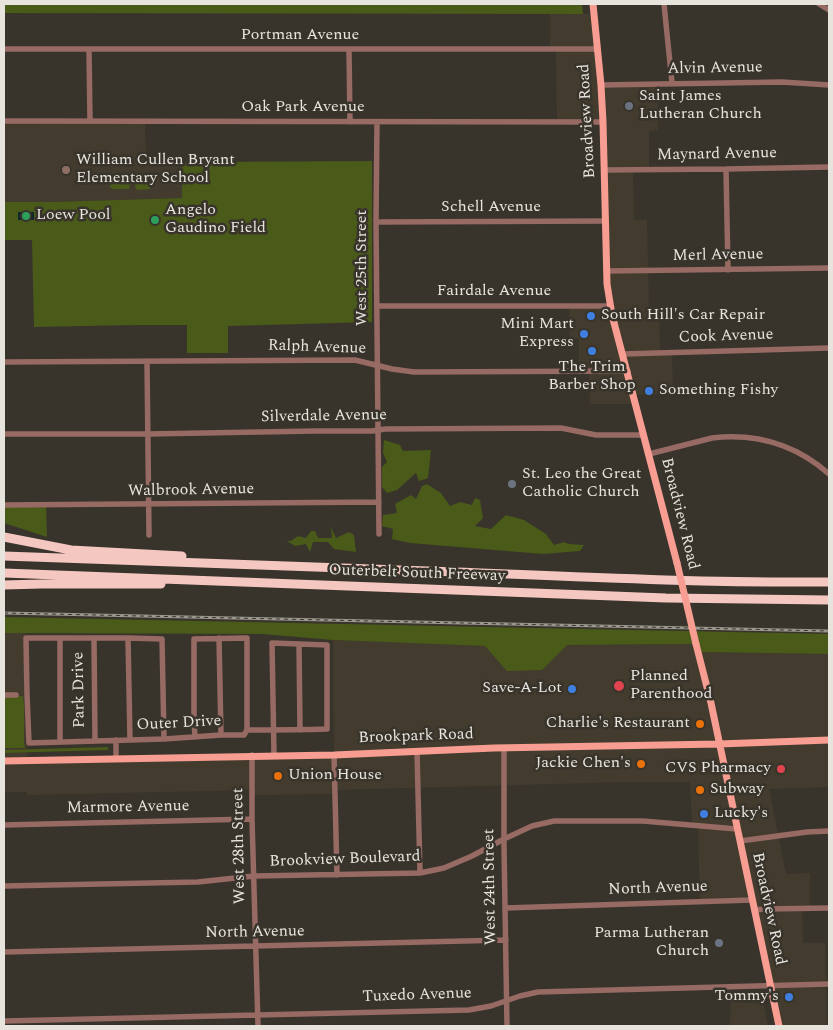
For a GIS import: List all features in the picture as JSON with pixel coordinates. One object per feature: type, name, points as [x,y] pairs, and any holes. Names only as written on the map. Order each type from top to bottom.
[{"type":"highway","points":[[4,538],[71,550],[171,555],[211,562]]},
{"type":"highway","name":"Outerbelt South Freeway","points":[[4,556],[211,562],[688,581],[800,582],[829,580]]},
{"type":"highway","name":"Outerbelt South Freeway","points":[[4,573],[666,598],[829,600]]},
{"type":"highway","points":[[4,585],[163,584],[206,580]]},
{"type":"main road","name":"Broadview Road","points":[[593,4],[601,85],[605,170],[606,270],[610,306],[711,703],[779,1026]]},
{"type":"main road","name":"Brookpark Road","points":[[4,761],[274,756],[829,740]]},
{"type":"street","points":[[664,4],[672,83]]},
{"type":"street","points":[[819,4],[829,10]]},
{"type":"street","name":"Portman Avenue","points":[[4,49],[597,50]]},
{"type":"street","points":[[89,50],[90,121]]},
{"type":"street","points":[[349,50],[350,122]]},
{"type":"street","name":"Alvin Avenue","points":[[601,85],[782,82],[829,85]]},
{"type":"street","name":"Oak Park Avenue","points":[[4,121],[603,122]]},
{"type":"street","name":"West 25th Street","points":[[377,122],[379,534]]},
{"type":"street","name":"Maynard Avenue","points":[[605,170],[829,167]]},
{"type":"street","points":[[726,169],[728,270]]},
{"type":"street","name":"Schell Avenue","points":[[376,222],[606,221]]},
{"type":"street","name":"Merl Avenue","points":[[606,270],[829,268]]},
{"type":"street","name":"Fairdale Avenue","points":[[377,306],[610,306]]},
{"type":"street","name":"Cook Avenue","points":[[623,354],[829,348]]},
{"type":"street","name":"Ralph Avenue","points":[[4,362],[355,360],[414,372],[628,371]]},
{"type":"street","points":[[147,361],[149,536]]},
{"type":"street","name":"Silverdale Avenue","points":[[4,434],[148,434],[561,428],[596,435],[644,435]]},
{"type":"street","points":[[649,454],[712,438],[753,438],[775,442],[784,446],[820,465],[829,474]]},
{"type":"street","name":"Walbrook Avenue","points":[[4,505],[379,502]]},
{"type":"street","name":"Outer Drive","points":[[60,639],[26,638],[29,743],[244,735],[247,730],[327,730],[326,645],[299,644]]},
{"type":"street","points":[[60,742],[60,639],[94,638],[162,639],[164,739]]},
{"type":"street","name":"Park Drive","points":[[94,638],[95,741]]},
{"type":"street","points":[[128,638],[130,740]]},
{"type":"street","points":[[220,638],[221,735]]},
{"type":"street","points":[[195,737],[194,639],[247,638],[247,730]]},
{"type":"street","points":[[274,756],[272,643],[299,644],[300,730]]},
{"type":"street","points":[[4,695],[16,695]]},
{"type":"street","points":[[116,740],[116,759]]},
{"type":"street","name":"West 24th Street","points":[[504,748],[507,1026]]},
{"type":"street","points":[[417,751],[420,873]]},
{"type":"street","points":[[334,754],[337,875]]},
{"type":"street","name":"West 28th Street","points":[[252,756],[258,1026]]},
{"type":"street","name":"Marmore Avenue","points":[[4,825],[252,818]]},
{"type":"street","name":"Brookview Boulevard","points":[[4,886],[198,882],[254,876],[420,873],[444,868],[532,826],[554,821],[643,820],[737,829]]},
{"type":"street","points":[[740,842],[807,832],[829,831]]},
{"type":"street","name":"North Avenue","points":[[505,908],[752,900]]},
{"type":"street","points":[[754,910],[829,908]]},
{"type":"street","name":"North Avenue","points":[[4,952],[506,940]]},
{"type":"street","name":"Tuxedo Avenue","points":[[4,1021],[469,1010],[491,1006],[538,992],[829,984]]},
{"type":"shaded area","points":[[550,14],[594,14],[601,85],[657,83],[658,130],[649,131],[649,169],[633,170],[634,220],[647,220],[649,310],[659,311],[660,353],[672,353],[673,394],[634,395],[636,404],[590,404],[589,372],[579,371],[579,339],[570,339],[569,306],[610,306],[603,122],[557,122],[556,50],[550,50]]},
{"type":"shaded area","points":[[4,121],[145,121],[146,164],[182,163],[182,198],[4,202]]},
{"type":"shaded area","points":[[4,633],[25,633],[27,760],[334,754],[333,640],[485,646],[696,644],[698,652],[829,654],[829,787],[769,789],[786,874],[810,873],[810,908],[802,909],[803,943],[825,943],[827,1026],[779,1026],[752,901],[700,902],[698,826],[692,825],[690,782],[335,790],[335,794],[252,795],[252,790],[27,795],[27,792],[4,792]]},
{"type":"shaded area","points":[[761,991],[768,1026],[730,1026],[731,992]]},
{"type":"green space","points":[[4,4],[582,4],[583,14],[4,13]]},
{"type":"green space","points":[[372,161],[372,322],[228,326],[228,353],[187,353],[187,325],[34,327],[32,240],[4,240],[4,202],[182,198],[182,163]]},
{"type":"green space","points":[[111,181],[129,181],[129,189],[112,189],[110,187]]},
{"type":"green space","points":[[137,181],[150,181],[150,189],[137,190],[135,186]]},
{"type":"green space","points":[[384,440],[400,445],[403,451],[431,450],[428,478],[419,481],[416,473],[397,490],[387,493],[382,487],[382,467],[387,462],[383,453]]},
{"type":"green space","points":[[427,484],[441,493],[450,506],[460,502],[472,505],[475,498],[480,500],[483,518],[475,526],[491,529],[506,515],[524,520],[546,534],[554,545],[564,542],[584,545],[580,551],[543,554],[410,543],[392,539],[393,529],[382,526],[383,515],[397,513],[395,504],[411,495],[416,499],[422,486]]},
{"type":"green space","points":[[4,505],[46,505],[47,537],[4,523]]},
{"type":"green space","points":[[331,527],[336,538],[349,532],[354,535],[356,552],[334,549],[328,542],[313,542],[310,552],[306,544],[295,546],[287,541],[291,541],[298,536],[306,538],[311,531],[315,531],[318,538],[332,538]]},
{"type":"green space","points":[[4,617],[829,634],[829,654],[698,652],[696,644],[567,645],[542,670],[507,671],[485,646],[333,640],[262,634],[4,633]]},
{"type":"green space","points":[[4,696],[23,696],[25,748],[4,748]]},
{"type":"green space","points":[[108,747],[108,750],[4,753],[4,750]]},
{"type":"water","name":"Loew Pool","points":[[18,212],[34,212],[34,220],[18,220]]},
{"type":"railway","points":[[4,613],[829,631]]},
{"type":"place","name":"Saint James Lutheran Church","points":[[629,106]]},
{"type":"place","name":"William Cullen Bryant Elementary School","points":[[66,170]]},
{"type":"place","name":"Loew Pool","points":[[26,216]]},
{"type":"place","name":"Angelo Gaudino Field","points":[[155,220]]},
{"type":"place","name":"South Hill's Car Repair","points":[[591,316]]},
{"type":"place","name":"Mini Mart Express","points":[[584,334]]},
{"type":"place","name":"The Trim Barber Shop","points":[[592,351]]},
{"type":"place","name":"Something Fishy","points":[[649,391]]},
{"type":"place","name":"St. Leo the Great Catholic Church","points":[[512,484]]},
{"type":"place","name":"Planned Parenthood","points":[[619,686]]},
{"type":"place","name":"Save-A-Lot","points":[[572,689]]},
{"type":"place","name":"Charlie's Restaurant","points":[[700,724]]},
{"type":"place","name":"Jackie Chen's","points":[[641,764]]},
{"type":"place","name":"CVS Pharmacy","points":[[781,769]]},
{"type":"place","name":"Union House","points":[[278,776]]},
{"type":"place","name":"Subway","points":[[700,790]]},
{"type":"place","name":"Lucky's","points":[[704,814]]},
{"type":"place","name":"Parma Lutheran Church","points":[[719,943]]},
{"type":"place","name":"Tommy's","points":[[789,997]]}]
